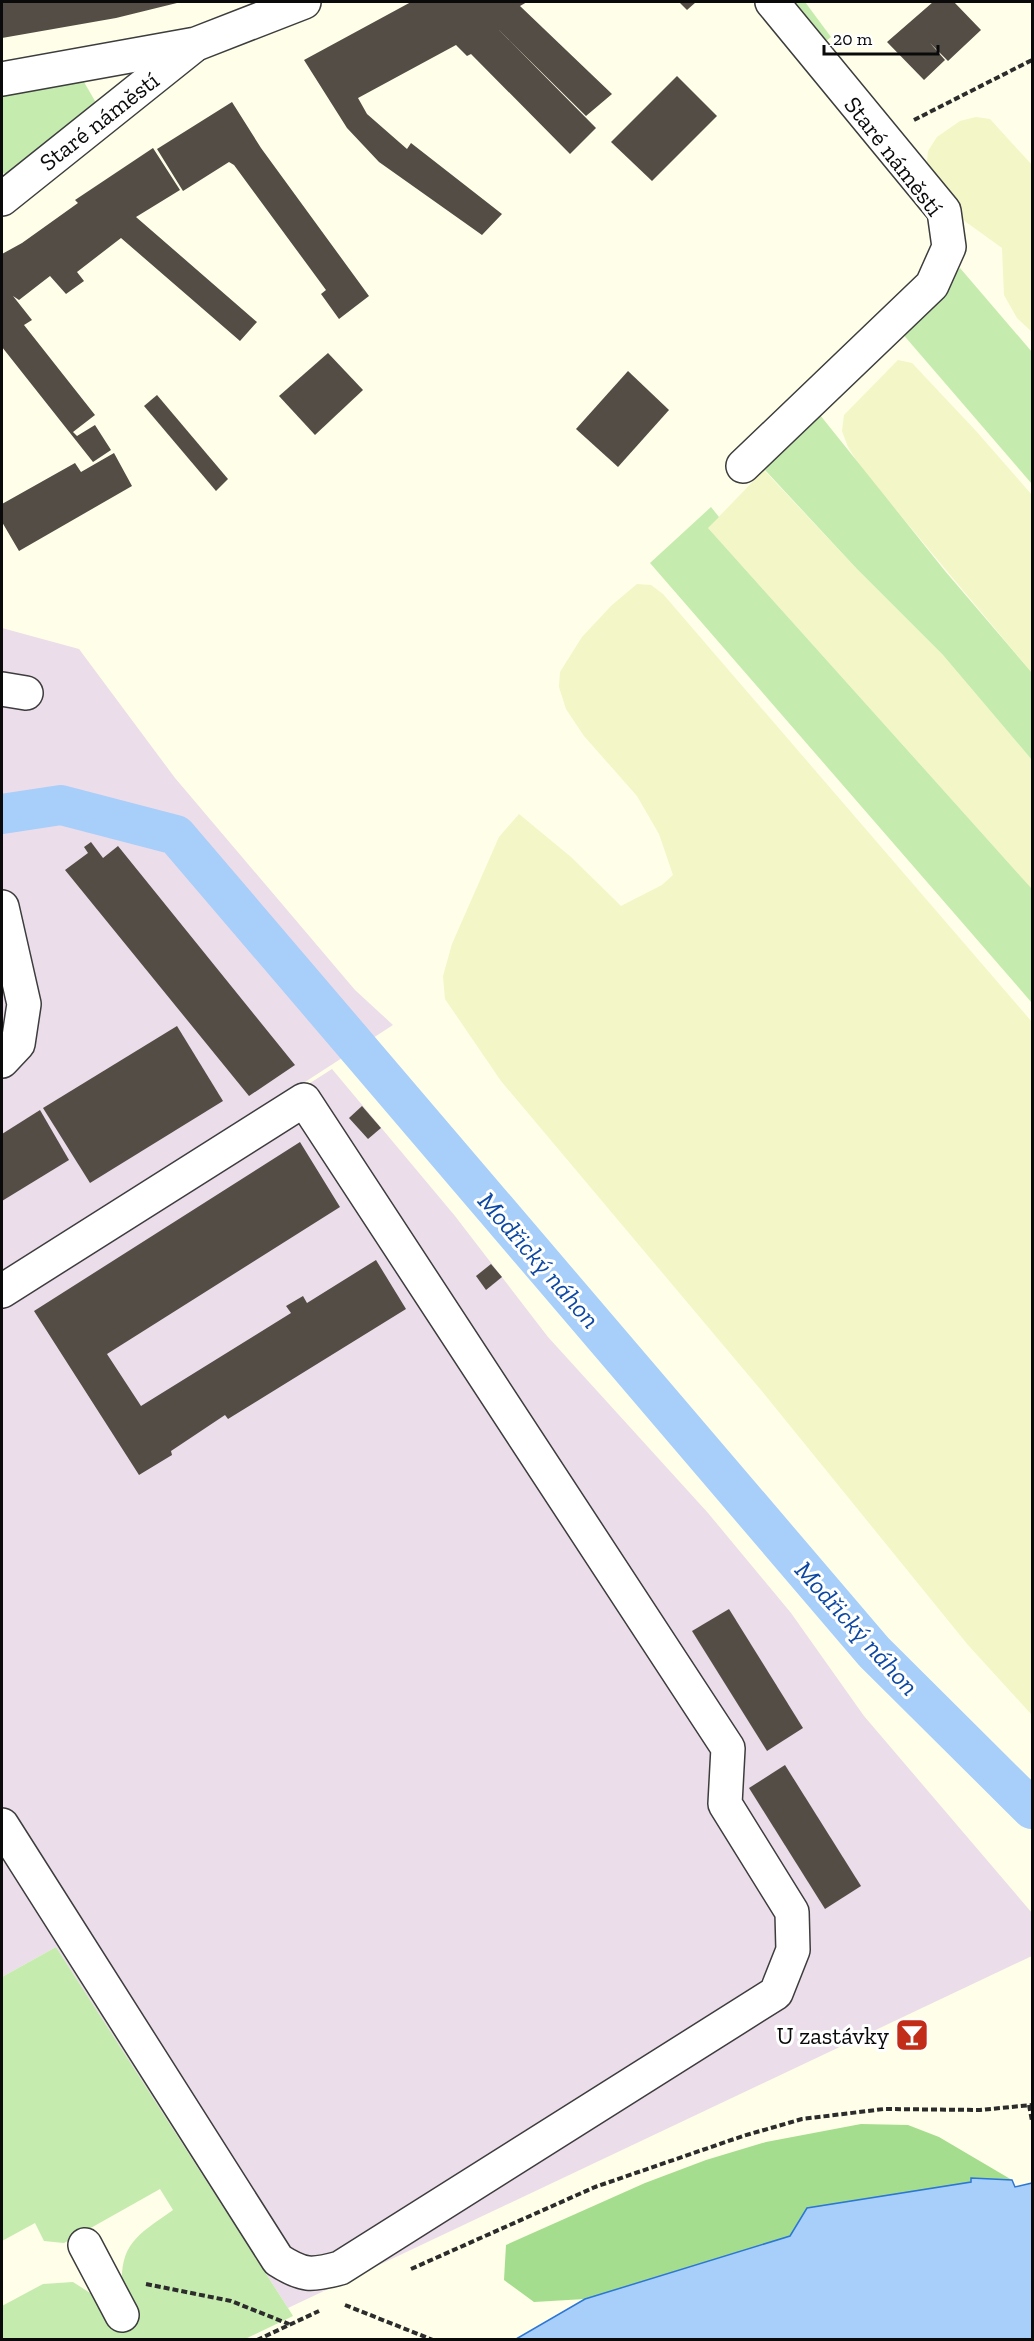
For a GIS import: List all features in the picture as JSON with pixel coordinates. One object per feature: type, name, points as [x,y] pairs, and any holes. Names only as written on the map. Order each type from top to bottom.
[{"type":"street","name":"Staré náměstí","points":[[2,79],[196,44],[304,2]]},
{"type":"street","name":"Staré náměstí","points":[[743,466],[932,285],[949,247],[944,211],[772,2]]},
{"type":"street","name":"Staré náměstí","points":[[2,199],[196,44]]},
{"type":"street","points":[[2,907],[24,1004],[18,1044],[2,1061]]},
{"type":"street","points":[[2,1291],[304,1101],[728,1748],[725,1804],[792,1912],[793,1950],[776,1993],[340,2268],[315,2274],[298,2273],[278,2260],[2,1825]]},
{"type":"street","points":[[85,2246],[122,2315]]},
{"type":"path","points":[[881,136],[1032,60]]},
{"type":"path","points":[[402,2273],[561,2200],[732,2139],[802,2119],[884,2109],[980,2110],[1031,2105],[1032,2121]]},
{"type":"path","points":[[104,2283],[132,2280],[169,2290],[231,2301],[290,2324]]},
{"type":"path","points":[[349,2297],[338,2302],[433,2340]]},
{"type":"path","points":[[257,2340],[328,2307]]},
{"type":"shaded area","points":[[2,628],[79,649],[175,778],[355,990],[393,1025],[2,1278]]},
{"type":"shaded area","points":[[332,1069],[455,1216],[548,1337],[708,1513],[791,1613],[864,1716],[1032,1913],[1032,1956],[288,2308],[56,1947],[2,1977],[2,1281]]},
{"type":"green space","points":[[783,2],[805,2],[831,37],[818,47]]},
{"type":"green space","points":[[84,82],[99,108],[11,174],[2,173],[2,92]]},
{"type":"green space","points":[[976,117],[990,119],[1032,165],[1032,332],[1017,318],[1004,295],[1002,248],[966,222],[951,206],[933,180],[927,162],[928,151],[937,137],[960,121]]},
{"type":"green space","points":[[960,268],[1032,352],[1032,484],[901,332]]},
{"type":"green space","points":[[898,360],[912,363],[1032,495],[1032,673],[861,468],[848,447],[842,431],[844,415]]},
{"type":"green space","points":[[816,410],[945,571],[1032,673],[1032,760],[943,655],[857,569],[765,470],[757,477],[751,470]]},
{"type":"green space","points":[[764,470],[857,569],[943,655],[1032,760],[1032,889],[708,528]]},
{"type":"green space","points":[[711,507],[719,517],[708,528],[1032,889],[1032,1003],[650,563]]},
{"type":"green space","points":[[637,584],[651,585],[663,594],[1032,1022],[1032,1715],[968,1645],[761,1390],[501,1081],[445,999],[443,976],[452,944],[499,837],[519,814],[571,857],[621,906],[662,885],[673,875],[659,834],[637,796],[584,736],[566,709],[559,687],[560,672],[582,637],[612,605]]},
{"type":"green space","points":[[56,1947],[293,2316],[245,2339],[2,2339],[2,2306],[43,2284],[73,2282],[101,2300],[122,2285],[122,2270],[129,2248],[142,2232],[173,2210],[160,2189],[64,2243],[44,2241],[35,2223],[2,2241],[2,1977]]},
{"type":"green space","points":[[861,2124],[908,2125],[939,2137],[1012,2180],[971,2178],[971,2182],[808,2208],[790,2236],[585,2299],[534,2302],[504,2280],[506,2245],[645,2183],[706,2160],[766,2142]]},
{"type":"water","points":[[971,2178],[1012,2180],[1015,2187],[1032,2183],[1032,2339],[516,2339],[585,2299],[790,2236],[807,2208],[971,2182]]},
{"type":"building","points":[[2,2],[181,2],[116,18],[2,38]]},
{"type":"building","points":[[411,2],[527,2],[520,6],[612,94],[586,116],[498,29],[596,128],[570,154],[471,54],[467,56],[456,45],[358,98],[367,114],[407,149],[411,143],[502,214],[482,235],[379,162],[347,128],[304,60]]},
{"type":"building","points":[[679,2],[696,2],[687,10]]},
{"type":"building","points":[[933,2],[954,2],[981,30],[948,61],[930,43],[945,60],[924,80],[887,42]]},
{"type":"building","points":[[677,76],[717,116],[652,181],[611,142]]},
{"type":"building","points":[[232,102],[261,148],[369,296],[339,319],[321,294],[326,290],[234,165],[229,162],[183,191],[157,149]]},
{"type":"building","points":[[153,148],[180,190],[136,217],[257,322],[240,341],[121,238],[77,272],[84,281],[66,294],[50,276],[19,300],[13,296],[32,320],[24,325],[95,415],[73,432],[77,436],[95,425],[111,450],[93,462],[2,347],[2,254],[22,243],[78,203],[75,200]]},
{"type":"building","points":[[328,353],[363,390],[315,435],[279,396]]},
{"type":"building","points":[[628,371],[669,410],[618,467],[576,429]]},
{"type":"building","points":[[157,395],[228,479],[216,491],[144,406]]},
{"type":"building","points":[[114,453],[132,486],[19,551],[2,522],[2,504],[75,463],[81,472]]},
{"type":"building","points":[[91,842],[103,858],[118,846],[295,1065],[249,1096],[65,870],[88,853],[84,847]]},
{"type":"building","points":[[177,1026],[223,1101],[90,1183],[43,1108]]},
{"type":"building","points":[[362,1106],[381,1128],[368,1139],[349,1118]]},
{"type":"building","points":[[40,1110],[69,1160],[2,1201],[2,1134]]},
{"type":"building","points":[[300,1142],[340,1207],[107,1354],[141,1406],[291,1313],[286,1306],[303,1296],[307,1303],[376,1260],[406,1309],[228,1419],[225,1415],[171,1451],[172,1455],[139,1475],[34,1311]]},
{"type":"building","points":[[491,1264],[502,1277],[486,1290],[476,1276]]},
{"type":"building","points":[[729,1609],[803,1728],[767,1751],[692,1631]]},
{"type":"building","points":[[785,1765],[861,1886],[825,1909],[749,1788]]},
{"type":"waterway","name":"Modřický náhon","points":[[2,814],[61,805],[176,835],[874,1652],[1032,1809]]},
{"type":"place","name":"U zastávky","points":[[912,2035]]}]
